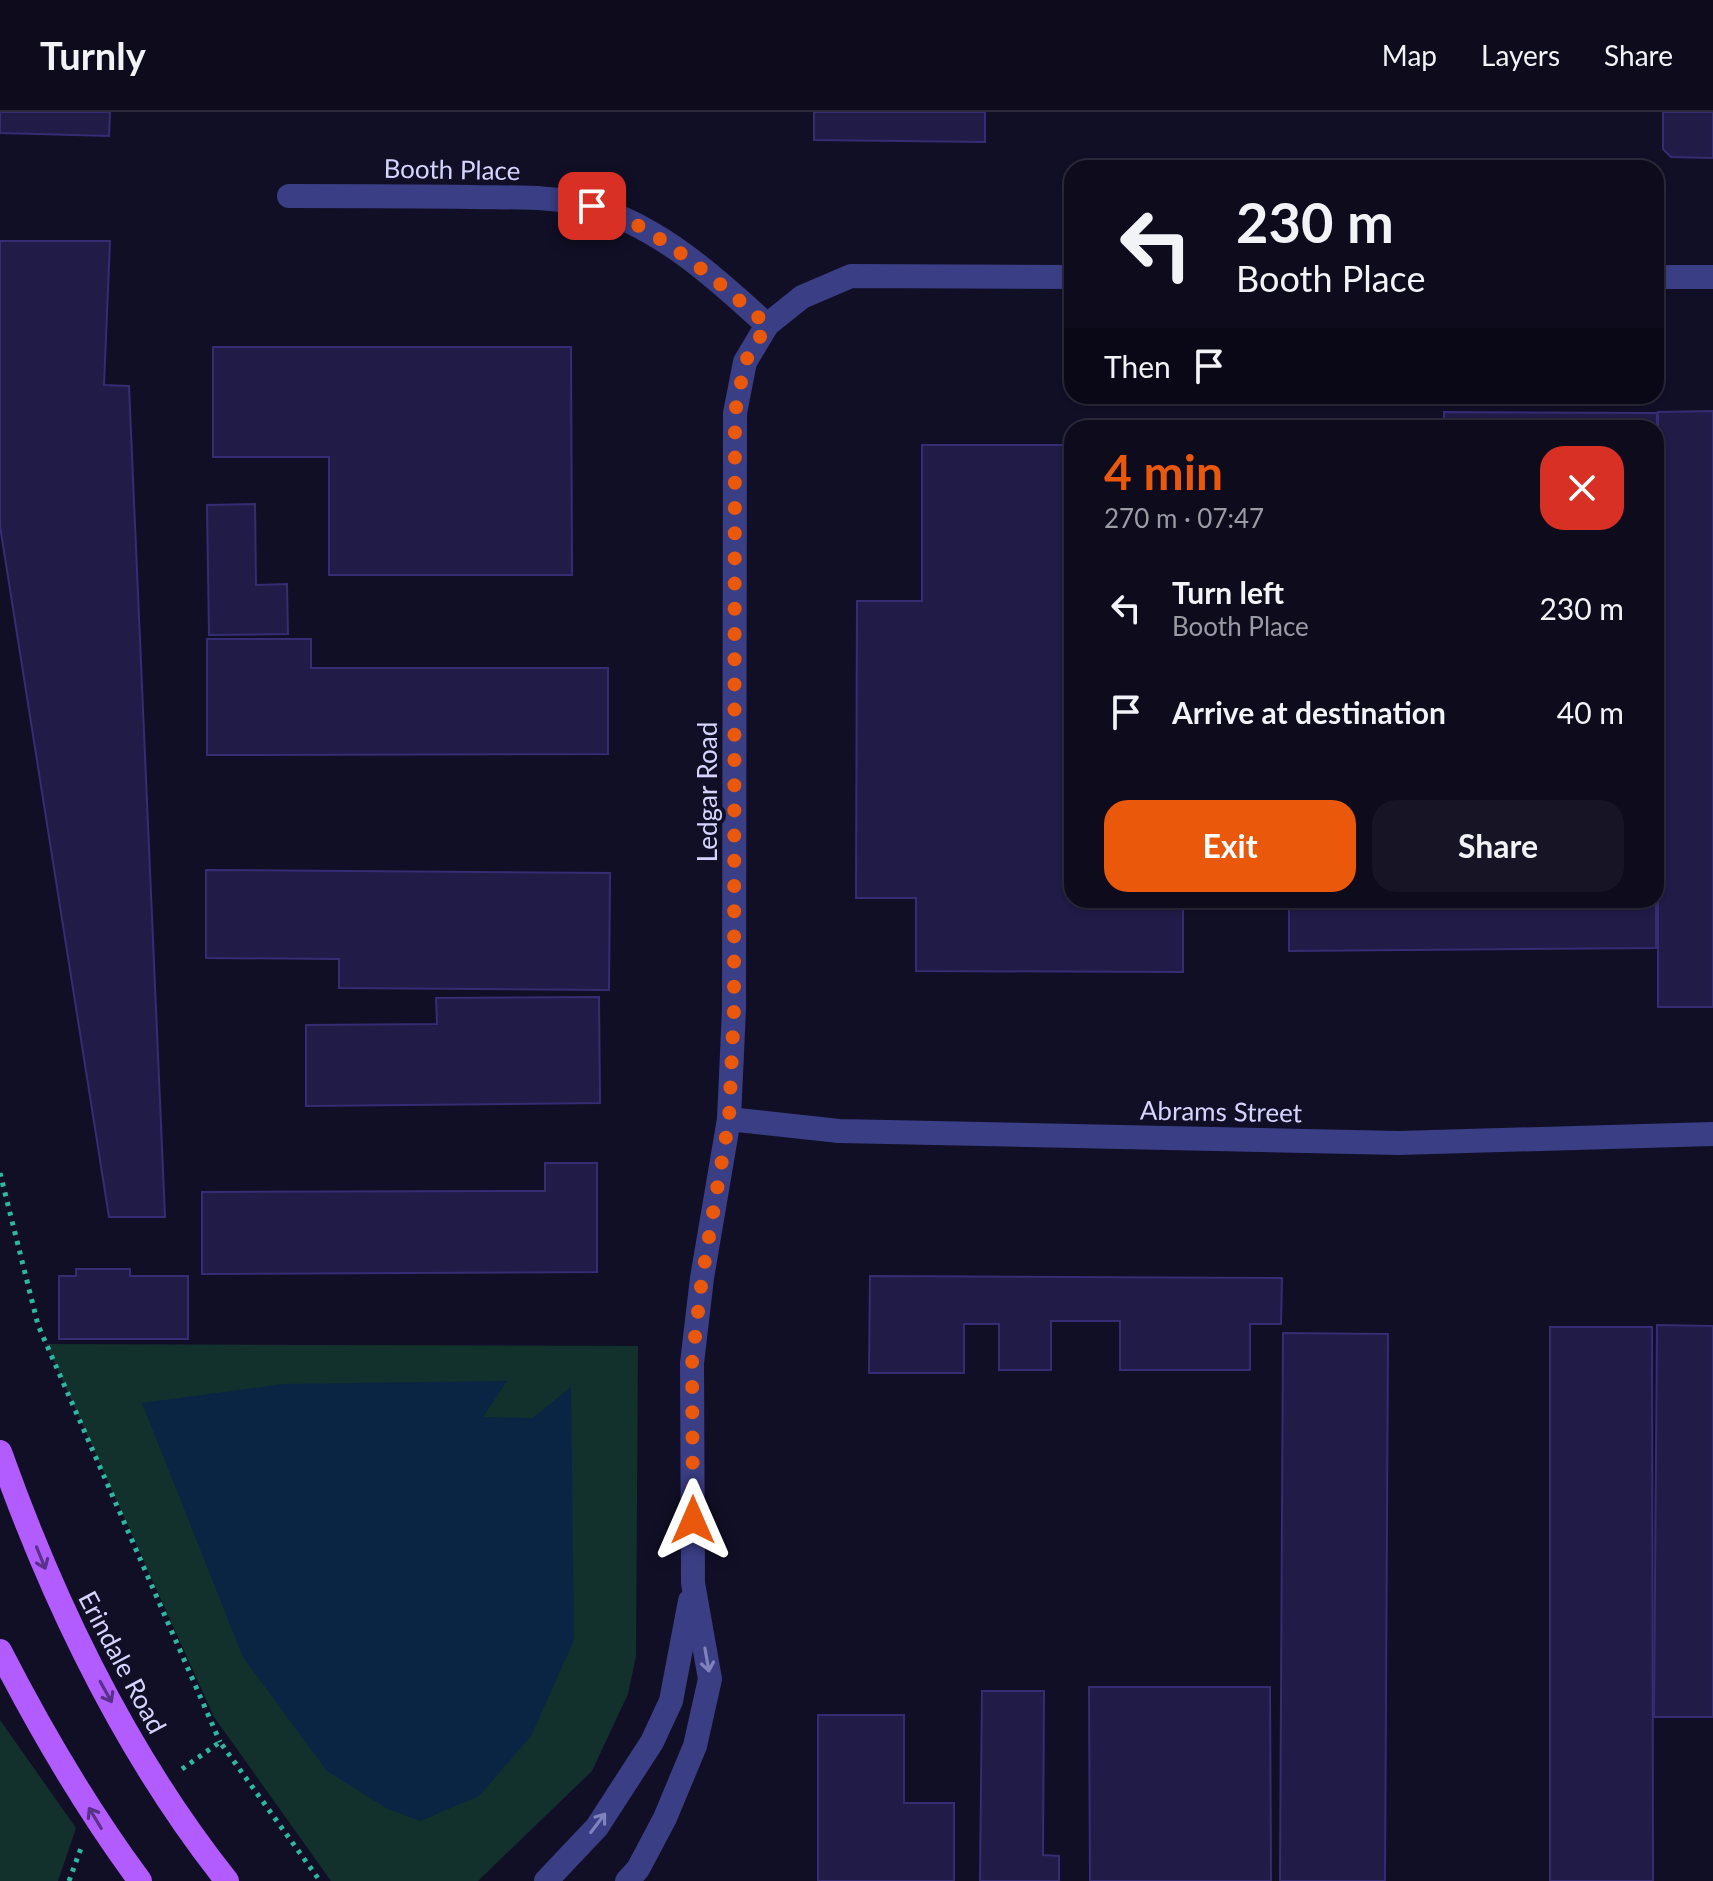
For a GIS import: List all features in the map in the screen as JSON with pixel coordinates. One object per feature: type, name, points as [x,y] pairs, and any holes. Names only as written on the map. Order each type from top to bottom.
[{"type":"main road","name":"Erindale Road","points":[[0,1452],[69,1624],[158,1786],[229,1879]]},
{"type":"main road","points":[[0,1651],[100,1827],[140,1881]]},
{"type":"street","name":"Booth Place","points":[[289,196],[540,198],[592,206],[641,227],[685,256],[767,325]]},
{"type":"street","name":"Ledgar Road","points":[[627,1881],[638,1869],[665,1818],[695,1746],[710,1679],[693,1583],[692,1363],[702,1278],[729,1119],[734,1009],[735,413],[745,362],[767,325],[802,297],[851,276],[1064,277]]},
{"type":"street","points":[[1664,277],[1713,277]]},
{"type":"street","name":"Abrams Street","points":[[729,1119],[839,1131],[1384,1143],[1713,1134]]},
{"type":"street","name":"Ledgar Road","points":[[546,1881],[597,1827],[652,1742],[671,1701],[693,1583]]},
{"type":"path","points":[[0,1173],[38,1325],[220,1742]]},
{"type":"green space","points":[[46,1344],[638,1346],[636,1656],[628,1694],[592,1771],[478,1881],[331,1881],[214,1717]]},
{"type":"green space","points":[[0,1720],[76,1828],[58,1881],[0,1881]]},
{"type":"water","points":[[507,1381],[483,1417],[533,1418],[571,1387],[574,1640],[531,1736],[479,1796],[420,1821],[388,1809],[327,1771],[243,1657],[142,1403],[283,1384]]},
{"type":"building","points":[[0,112],[110,112],[109,136],[0,133]]},
{"type":"building","points":[[814,112],[985,112],[985,142],[814,140]]},
{"type":"building","points":[[1663,112],[1713,112],[1713,158],[1671,157],[1663,149]]},
{"type":"building","points":[[0,241],[110,241],[104,385],[129,386],[165,1217],[109,1217],[0,526]]},
{"type":"building","points":[[213,347],[571,347],[572,575],[329,575],[329,457],[213,457]]},
{"type":"building","points":[[1713,411],[1713,1007],[1658,1007],[1658,908],[1664,908],[1664,420],[1658,420],[1658,412]]},
{"type":"building","points":[[1444,412],[1657,413],[1657,420],[1444,420]]},
{"type":"building","points":[[922,445],[1064,445],[1064,908],[1183,908],[1183,972],[916,971],[916,898],[856,898],[857,601],[922,601]]},
{"type":"building","points":[[255,504],[256,585],[287,584],[288,634],[209,635],[207,505]]},
{"type":"building","points":[[207,639],[311,639],[311,668],[608,668],[608,754],[207,755]]},
{"type":"building","points":[[206,870],[610,873],[609,990],[339,988],[339,959],[206,958]]},
{"type":"building","points":[[1289,908],[1656,908],[1656,948],[1289,951]]},
{"type":"building","points":[[599,997],[600,1103],[306,1106],[306,1025],[437,1024],[436,998]]},
{"type":"building","points":[[545,1163],[597,1163],[597,1272],[202,1274],[202,1192],[545,1191]]},
{"type":"building","points":[[76,1269],[130,1269],[130,1276],[188,1276],[188,1339],[59,1339],[59,1276],[76,1276]]},
{"type":"building","points":[[870,1276],[1282,1278],[1281,1324],[1250,1324],[1250,1370],[1120,1370],[1120,1321],[1051,1321],[1051,1370],[999,1370],[999,1324],[964,1324],[964,1373],[869,1373]]},
{"type":"building","points":[[1657,1325],[1713,1326],[1713,1717],[1654,1717]]},
{"type":"building","points":[[1550,1327],[1652,1327],[1653,1881],[1550,1881]]},
{"type":"building","points":[[1283,1333],[1388,1334],[1385,1881],[1280,1881]]},
{"type":"building","points":[[1089,1687],[1270,1687],[1271,1881],[1090,1881]]},
{"type":"building","points":[[982,1691],[1044,1691],[1043,1855],[1059,1856],[1059,1881],[980,1881]]},
{"type":"building","points":[[818,1715],[904,1715],[904,1803],[954,1803],[954,1881],[818,1881]]},
{"type":"route","points":[[592,206],[641,227],[685,256],[767,325],[745,362],[735,413],[734,1009],[729,1119],[702,1278],[692,1363],[693,1520]]}]
